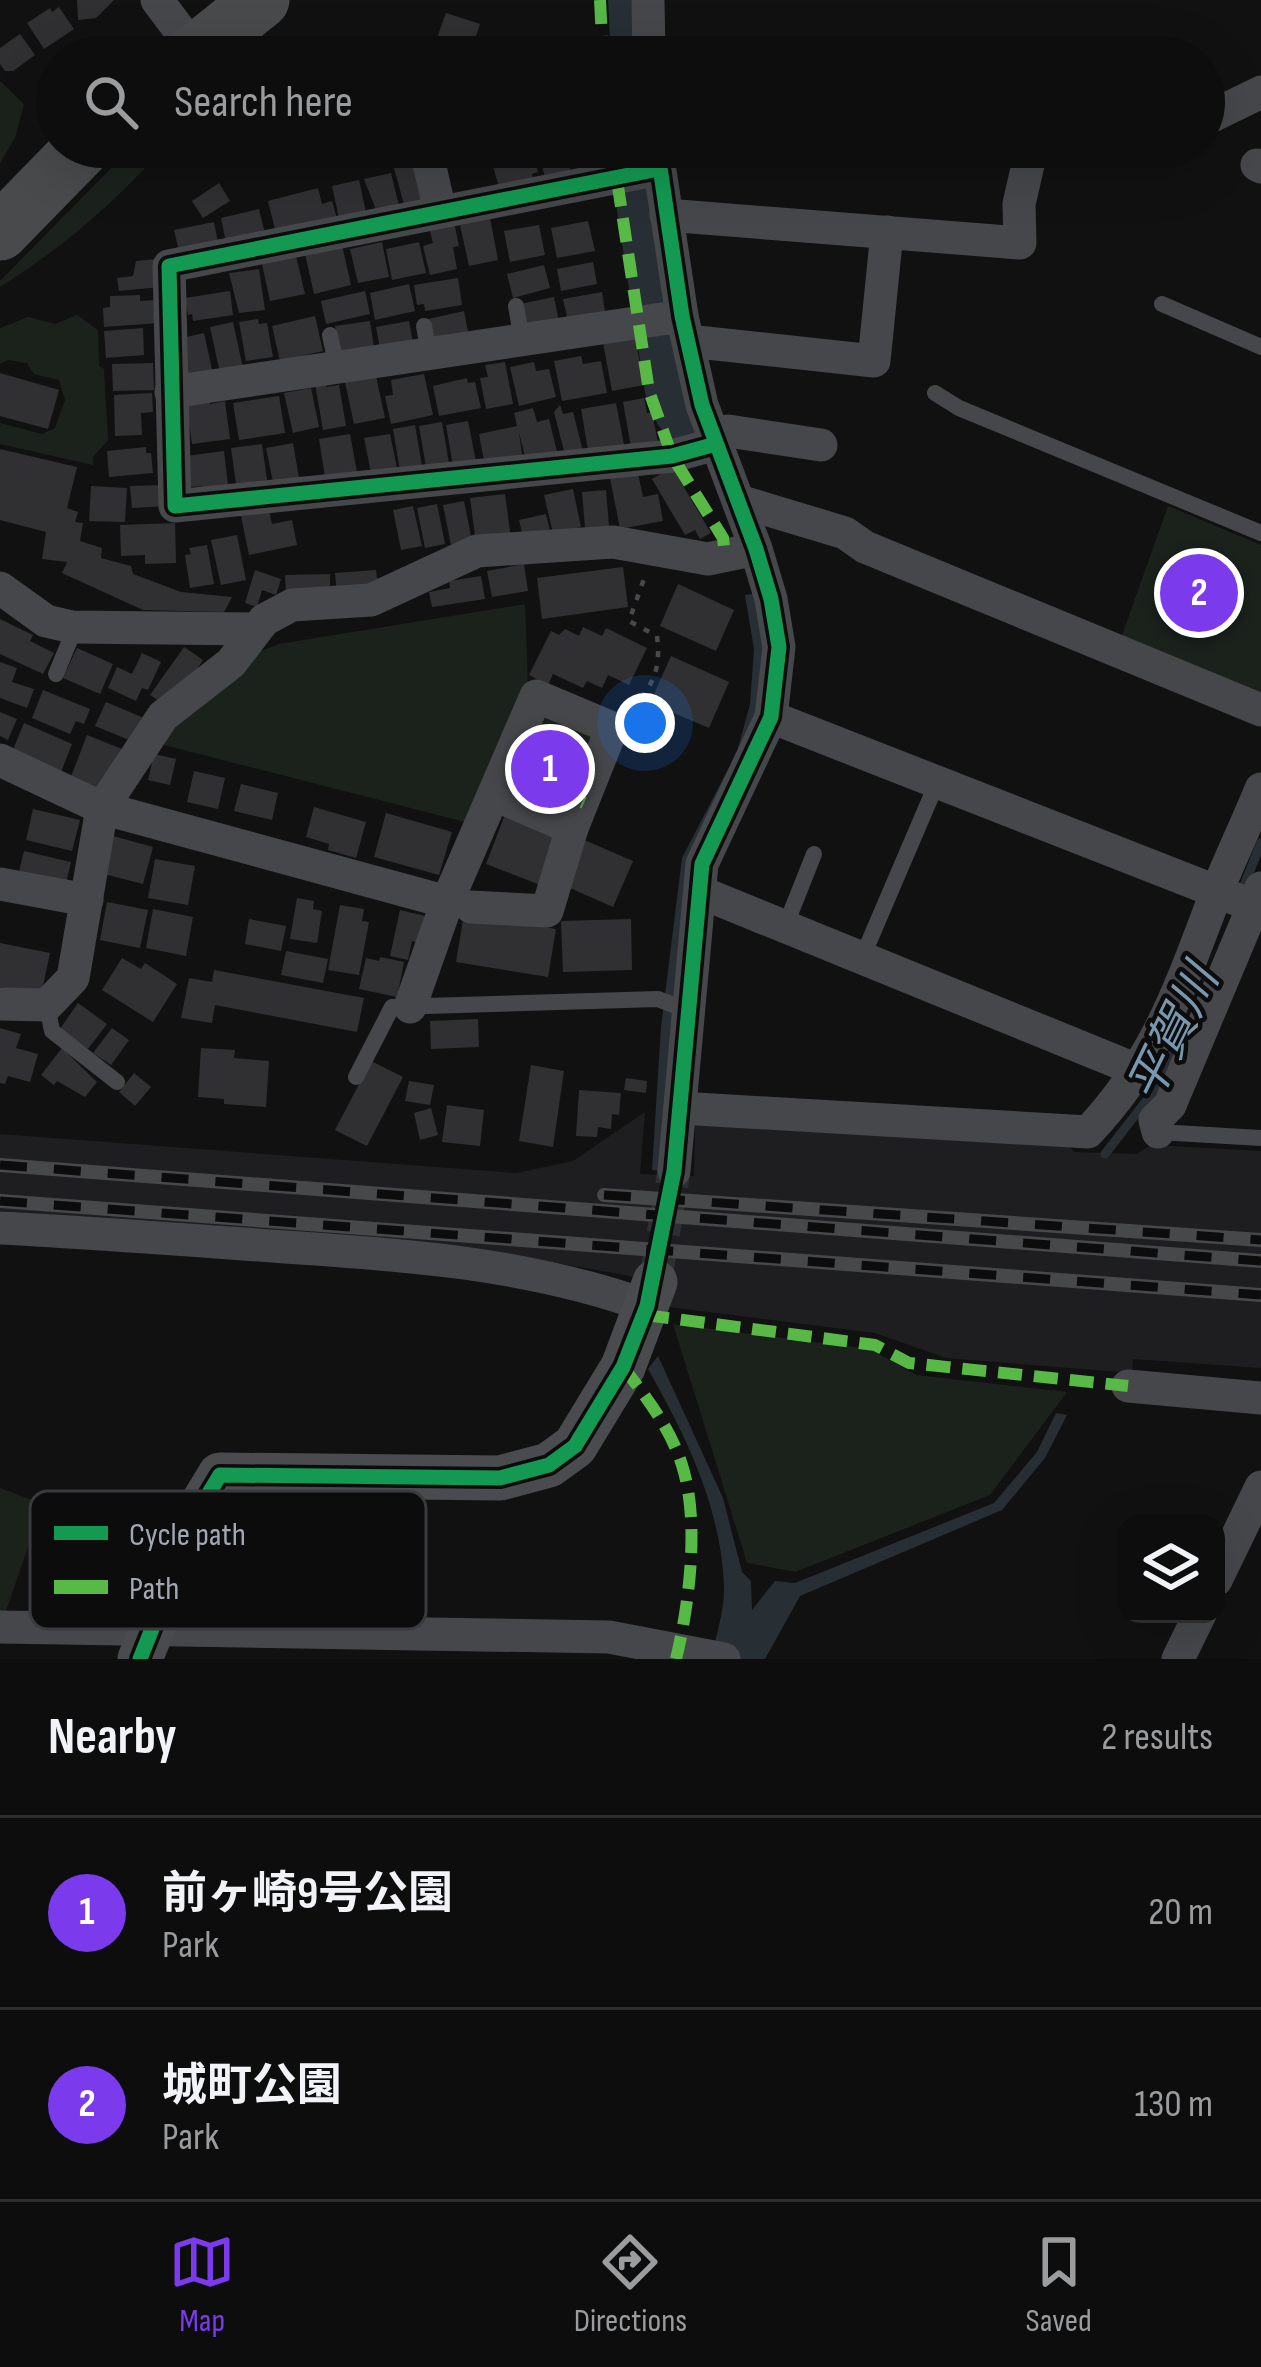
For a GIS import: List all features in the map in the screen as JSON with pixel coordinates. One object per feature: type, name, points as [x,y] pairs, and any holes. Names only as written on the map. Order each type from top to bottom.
[{"type":"highway","points":[[216,36],[261,0]]},
{"type":"highway","points":[[0,232],[62,168]]},
{"type":"street","points":[[157,0],[181,36]]},
{"type":"street","points":[[648,0],[649,36]]},
{"type":"street","points":[[1225,110],[1261,92]]},
{"type":"street","points":[[430,168],[440,211]]},
{"type":"street","points":[[635,168],[616,176],[170,266],[175,506],[672,456],[728,431],[821,445]]},
{"type":"street","points":[[659,168],[685,328],[714,438],[740,501],[741,553],[771,599],[779,647],[771,717],[702,864],[673,1019],[674,1171]]},
{"type":"street","points":[[666,215],[1020,243],[1019,204],[1027,168]]},
{"type":"street","points":[[171,392],[333,351],[427,340],[522,340],[639,322],[874,361],[887,232]]},
{"type":"street","points":[[740,501],[845,533],[865,547],[1261,710]]},
{"type":"street","points":[[0,1004],[47,1005],[73,978],[102,808],[163,716],[231,663],[254,628],[292,605],[371,600],[477,551],[614,542],[708,559],[741,553]]},
{"type":"street","points":[[0,588],[46,621],[75,628],[254,628]]},
{"type":"street","points":[[0,760],[102,808],[459,904],[547,911],[572,828],[612,728],[536,696],[495,795],[459,904],[410,1007]]},
{"type":"street","points":[[771,717],[1218,891],[1258,901],[1170,1105],[1155,1120],[1158,1132]]},
{"type":"street","points":[[671,1097],[1088,1132],[1158,1038],[1261,789]]},
{"type":"street","points":[[495,795],[572,828]]},
{"type":"street","points":[[0,884],[87,900]]},
{"type":"street","points":[[700,892],[1137,1070]]},
{"type":"street","points":[[0,1228],[355,1251],[502,1267],[651,1294],[623,1367],[575,1446],[549,1465],[500,1478],[220,1475],[210,1491]]},
{"type":"street","points":[[1128,1386],[1261,1397]]},
{"type":"street","points":[[1225,1561],[1261,1487]]},
{"type":"street","points":[[1178,1659],[1196,1623]]},
{"type":"street","points":[[0,1627],[146,1644],[609,1637],[724,1659]]},
{"type":"lane","points":[[1162,304],[1261,347]]},
{"type":"lane","points":[[516,306],[522,340]]},
{"type":"lane","points":[[934,393],[959,408],[1261,533]]},
{"type":"lane","points":[[56,674],[75,628]]},
{"type":"lane","points":[[862,958],[936,784]]},
{"type":"lane","points":[[784,927],[814,854]]},
{"type":"lane","points":[[47,1005],[52,1031],[117,1082]]},
{"type":"lane","points":[[356,1077],[392,1007],[673,1019]]},
{"type":"lane","points":[[1158,1132],[1261,1138]]},
{"type":"path","points":[[612,728],[652,687],[660,662],[657,636],[629,621],[655,548]]},
{"type":"shaded area","points":[[608,0],[632,0],[635,36],[610,36]]},
{"type":"shaded area","points":[[0,81],[24,104],[15,138],[0,163]]},
{"type":"shaded area","points":[[111,168],[145,168],[45,256],[0,287],[0,281]]},
{"type":"shaded area","points":[[648,195],[666,310],[642,314],[626,197]]},
{"type":"shaded area","points":[[77,315],[98,330],[99,366],[104,369],[108,440],[93,457],[93,465],[0,444],[0,423],[42,434],[55,428],[65,400],[59,380],[34,374],[27,363],[8,360],[0,364],[0,328],[28,317],[55,324]]},
{"type":"shaded area","points":[[674,343],[697,434],[672,444],[654,395],[649,348]]},
{"type":"shaded area","points":[[1168,506],[1261,545],[1261,702],[1120,641]]},
{"type":"shaded area","points":[[759,593],[765,638],[763,704],[713,819],[662,1171],[652,1170],[661,1027],[682,858],[737,752],[750,704],[754,649],[745,595]]},
{"type":"shaded area","points":[[525,604],[528,686],[469,823],[156,743],[253,654],[279,644]]},
{"type":"shaded area","points":[[540,712],[598,732],[562,812],[513,792]]},
{"type":"shaded area","points":[[645,1112],[640,1174],[694,1176],[695,1125],[1063,1138],[1074,1152],[1136,1154],[1152,1145],[1261,1151],[1261,1368],[1133,1359],[1132,1373],[946,1358],[875,1333],[661,1306],[641,1278],[518,1256],[320,1235],[0,1211],[0,1134],[516,1173],[573,1161]]},
{"type":"shaded area","points":[[673,1324],[870,1349],[916,1375],[1067,1392],[990,1495],[795,1572],[747,1563]]},
{"type":"shaded area","points":[[658,1356],[723,1498],[742,1572],[751,1581],[752,1610],[775,1581],[795,1583],[994,1503],[1037,1452],[1056,1413],[1067,1415],[1045,1458],[1002,1510],[800,1596],[765,1659],[711,1659],[724,1586],[716,1528],[699,1473],[648,1369]]},
{"type":"shaded area","points":[[0,1488],[30,1499],[30,1541],[0,1628]]},
{"type":"building","points":[[77,0],[114,0],[96,18],[78,20]]},
{"type":"building","points":[[59,7],[74,29],[64,36],[36,37],[27,23],[50,8],[52,12]]},
{"type":"building","points":[[446,13],[480,24],[476,36],[438,36]]},
{"type":"building","points":[[20,34],[35,55],[13,71],[5,71],[0,48]]},
{"type":"building","points":[[394,168],[415,168],[433,205],[406,212]]},
{"type":"building","points":[[494,168],[537,168],[532,174],[534,182],[500,191]]},
{"type":"building","points":[[543,168],[570,168],[572,176],[546,182]]},
{"type":"building","points":[[391,173],[400,210],[378,215],[364,179]]},
{"type":"building","points":[[359,180],[367,217],[340,223],[332,186]]},
{"type":"building","points":[[219,183],[230,201],[203,218],[192,201]]},
{"type":"building","points":[[318,188],[322,204],[332,201],[338,222],[277,237],[268,201]]},
{"type":"building","points":[[259,209],[266,238],[227,247],[221,218]]},
{"type":"building","points":[[490,218],[498,260],[469,266],[460,225]]},
{"type":"building","points":[[588,221],[595,251],[557,258],[551,228]]},
{"type":"building","points":[[214,222],[219,248],[180,255],[174,230]]},
{"type":"building","points":[[454,222],[457,269],[430,275],[423,246],[433,243],[429,227]]},
{"type":"building","points":[[539,225],[545,255],[510,262],[504,231]]},
{"type":"building","points":[[382,242],[389,277],[358,283],[350,249]]},
{"type":"building","points":[[419,242],[426,273],[392,280],[386,249]]},
{"type":"building","points":[[342,245],[351,285],[314,294],[305,254]]},
{"type":"building","points":[[296,256],[305,294],[270,301],[262,264]]},
{"type":"building","points":[[157,259],[160,287],[119,291],[117,278],[133,276],[136,261]]},
{"type":"building","points":[[593,262],[597,284],[561,291],[557,269]]},
{"type":"building","points":[[544,265],[550,288],[513,298],[507,274]]},
{"type":"building","points":[[259,269],[265,310],[239,313],[229,273]]},
{"type":"building","points":[[458,278],[462,305],[425,311],[424,304],[417,305],[414,285]]},
{"type":"building","points":[[409,284],[415,311],[375,320],[370,293]]},
{"type":"building","points":[[230,291],[233,315],[193,321],[192,314],[188,315],[185,298]]},
{"type":"building","points":[[365,291],[370,314],[326,324],[321,301]]},
{"type":"building","points":[[602,292],[606,318],[569,325],[563,299]]},
{"type":"building","points":[[140,295],[140,301],[158,300],[159,323],[104,327],[103,308],[110,307],[110,296]]},
{"type":"building","points":[[554,297],[559,322],[525,330],[520,304]]},
{"type":"building","points":[[464,311],[469,336],[433,344],[428,319]]},
{"type":"building","points":[[315,316],[323,351],[280,361],[272,326]]},
{"type":"building","points":[[258,319],[259,324],[267,323],[273,357],[246,361],[239,322]]},
{"type":"building","points":[[370,321],[375,355],[340,359],[335,326]]},
{"type":"building","points":[[409,321],[414,348],[381,354],[376,327]]},
{"type":"building","points":[[233,322],[243,368],[220,373],[210,327]]},
{"type":"building","points":[[143,328],[144,355],[106,358],[104,331]]},
{"type":"building","points":[[204,333],[213,374],[183,380],[174,340]]},
{"type":"building","points":[[635,337],[644,385],[612,391],[603,343]]},
{"type":"building","points":[[581,356],[583,364],[601,361],[607,393],[562,401],[554,361]]},
{"type":"building","points":[[505,362],[513,404],[486,409],[480,378],[488,377],[485,365]]},
{"type":"building","points":[[534,362],[536,371],[549,369],[556,397],[519,406],[510,367]]},
{"type":"building","points":[[153,363],[154,390],[113,391],[112,364]]},
{"type":"building","points":[[0,373],[59,390],[48,429],[0,416]]},
{"type":"building","points":[[424,374],[433,415],[391,424],[385,396],[393,395],[391,380]]},
{"type":"building","points":[[376,376],[385,418],[354,424],[345,382]]},
{"type":"building","points":[[467,378],[468,383],[475,382],[481,408],[439,416],[433,386]]},
{"type":"building","points":[[326,382],[326,387],[339,385],[346,426],[323,430],[315,384]]},
{"type":"building","points":[[311,388],[319,427],[293,433],[284,393]]},
{"type":"building","points":[[152,393],[153,412],[141,413],[142,435],[115,436],[114,395]]},
{"type":"building","points":[[279,396],[285,433],[239,440],[233,403]]},
{"type":"building","points":[[209,398],[210,404],[225,401],[230,439],[192,444],[186,402]]},
{"type":"building","points":[[644,398],[647,413],[652,412],[659,448],[632,453],[623,402]]},
{"type":"building","points":[[616,403],[625,450],[589,456],[581,409]]},
{"type":"building","points":[[560,405],[563,414],[573,412],[584,455],[566,459],[554,412]]},
{"type":"building","points":[[533,408],[537,422],[549,419],[558,456],[527,464],[519,432],[523,462],[484,461],[479,434],[517,426],[514,413]]},
{"type":"building","points":[[468,421],[477,467],[453,466],[446,425]]},
{"type":"building","points":[[442,422],[450,469],[426,467],[419,426]]},
{"type":"building","points":[[415,425],[423,472],[400,471],[393,429]]},
{"type":"building","points":[[350,434],[357,472],[325,477],[319,439]]},
{"type":"building","points":[[390,434],[397,468],[371,473],[364,438]]},
{"type":"building","points":[[293,443],[299,478],[273,482],[266,448]]},
{"type":"building","points":[[262,444],[268,487],[237,491],[231,448]]},
{"type":"building","points":[[146,447],[153,473],[109,477],[107,451]]},
{"type":"building","points":[[0,449],[77,467],[67,508],[78,512],[75,522],[83,523],[80,541],[102,548],[101,558],[131,566],[133,574],[181,592],[232,597],[224,612],[143,610],[62,573],[67,562],[42,559],[46,532],[0,520]]},
{"type":"building","points":[[224,451],[229,493],[204,497],[202,486],[190,487],[186,456]]},
{"type":"building","points":[[672,467],[711,533],[700,539],[695,530],[685,535],[652,479]]},
{"type":"building","points":[[638,473],[643,497],[658,494],[663,521],[620,529],[610,478]]},
{"type":"building","points":[[167,485],[168,506],[132,508],[130,486]]},
{"type":"building","points":[[91,486],[127,488],[125,522],[89,521]]},
{"type":"building","points":[[573,489],[581,527],[553,533],[544,495]]},
{"type":"building","points":[[606,490],[609,526],[585,528],[582,492]]},
{"type":"building","points":[[505,494],[511,539],[476,543],[470,498]]},
{"type":"building","points":[[464,501],[472,541],[451,545],[443,505]]},
{"type":"building","points":[[437,504],[445,544],[425,548],[417,508]]},
{"type":"building","points":[[413,506],[422,546],[401,550],[393,510]]},
{"type":"building","points":[[269,510],[272,524],[292,520],[297,545],[249,555],[241,516]]},
{"type":"building","points":[[546,514],[551,535],[524,541],[519,520]]},
{"type":"building","points":[[175,523],[176,563],[145,564],[145,555],[121,556],[120,525]]},
{"type":"building","points":[[237,535],[246,580],[221,585],[211,540]]},
{"type":"building","points":[[207,545],[214,584],[190,588],[185,555],[191,554],[189,548]]},
{"type":"building","points":[[524,564],[528,591],[492,597],[487,571]]},
{"type":"building","points":[[623,567],[628,607],[542,619],[537,578]]},
{"type":"building","points":[[255,570],[281,579],[276,595],[262,590],[257,607],[245,603]]},
{"type":"building","points":[[376,570],[379,592],[337,596],[335,573]]},
{"type":"building","points":[[330,574],[330,594],[286,595],[285,575]]},
{"type":"building","points":[[481,576],[485,599],[432,607],[429,592],[450,588],[449,581]]},
{"type":"building","points":[[678,584],[734,610],[716,651],[660,626]]},
{"type":"building","points":[[0,619],[33,635],[30,641],[54,653],[43,674],[0,654]]},
{"type":"building","points":[[583,627],[602,636],[606,628],[647,648],[629,685],[608,675],[602,688],[587,681],[583,688],[553,674],[548,685],[529,675],[551,631],[559,635],[565,629],[579,636]]},
{"type":"building","points":[[184,647],[203,660],[170,708],[150,695]]},
{"type":"building","points":[[77,648],[113,664],[100,694],[63,678]]},
{"type":"building","points":[[142,653],[161,662],[148,690],[142,688],[136,701],[108,688],[117,667],[132,674]]},
{"type":"building","points":[[671,656],[729,682],[709,728],[650,703]]},
{"type":"building","points":[[0,662],[17,668],[12,682],[34,689],[27,708],[0,698]]},
{"type":"building","points":[[43,690],[90,709],[84,724],[76,721],[70,734],[32,718]]},
{"type":"building","points":[[106,702],[144,718],[134,742],[95,726]]},
{"type":"building","points":[[0,712],[17,719],[8,740],[0,736]]},
{"type":"building","points":[[24,723],[72,744],[61,772],[12,752]]},
{"type":"building","points":[[87,735],[122,749],[104,795],[69,782]]},
{"type":"building","points":[[154,754],[176,759],[170,785],[148,780]]},
{"type":"building","points":[[194,771],[225,778],[218,809],[187,802]]},
{"type":"building","points":[[241,784],[278,793],[272,820],[234,811]]},
{"type":"building","points":[[314,807],[366,822],[356,858],[306,837]]},
{"type":"building","points":[[33,809],[80,820],[72,851],[26,840]]},
{"type":"building","points":[[386,813],[452,832],[439,875],[374,857]]},
{"type":"building","points":[[504,817],[566,841],[548,888],[486,864]]},
{"type":"building","points":[[113,836],[153,847],[143,884],[104,874]]},
{"type":"building","points":[[582,839],[633,861],[613,907],[563,885]]},
{"type":"building","points":[[24,851],[71,862],[64,891],[17,880]]},
{"type":"building","points":[[155,859],[195,866],[188,905],[148,898]]},
{"type":"building","points":[[297,898],[314,901],[313,909],[322,911],[317,943],[290,939]]},
{"type":"building","points":[[107,902],[148,910],[140,948],[100,940]]},
{"type":"building","points":[[340,905],[364,909],[362,921],[369,922],[359,975],[328,970]]},
{"type":"building","points":[[153,909],[193,917],[186,956],[146,948]]},
{"type":"building","points":[[400,910],[425,916],[419,943],[412,941],[408,960],[390,956]]},
{"type":"building","points":[[464,914],[556,929],[548,977],[456,962]]},
{"type":"building","points":[[249,919],[286,926],[281,951],[245,944]]},
{"type":"building","points":[[631,919],[632,970],[563,972],[561,921]]},
{"type":"building","points":[[0,943],[50,953],[41,995],[0,987]]},
{"type":"building","points":[[286,951],[328,959],[323,983],[281,975]]},
{"type":"building","points":[[380,957],[404,962],[397,997],[359,989],[366,958],[379,961]]},
{"type":"building","points":[[122,958],[141,969],[145,963],[177,984],[153,1022],[102,990]]},
{"type":"building","points":[[214,970],[364,998],[357,1032],[215,1005],[212,1023],[181,1018],[189,978],[212,982]]},
{"type":"building","points":[[78,1003],[107,1024],[88,1049],[60,1029]]},
{"type":"building","points":[[478,1019],[479,1047],[431,1049],[430,1021]]},
{"type":"building","points":[[0,1028],[21,1034],[16,1048],[38,1054],[30,1082],[8,1076],[5,1084],[0,1083]]},
{"type":"building","points":[[112,1028],[129,1040],[111,1065],[93,1053]]},
{"type":"building","points":[[62,1048],[97,1082],[85,1097],[41,1075]]},
{"type":"building","points":[[201,1048],[235,1050],[234,1058],[269,1061],[266,1107],[198,1097]]},
{"type":"building","points":[[371,1061],[403,1077],[367,1146],[335,1130]]},
{"type":"building","points":[[531,1065],[564,1071],[553,1147],[519,1141]]},
{"type":"building","points":[[134,1073],[151,1087],[135,1106],[119,1092]]},
{"type":"building","points":[[626,1078],[647,1081],[646,1093],[624,1090]]},
{"type":"building","points":[[409,1081],[434,1085],[430,1105],[405,1101]]},
{"type":"building","points":[[579,1090],[621,1093],[619,1115],[612,1114],[611,1129],[598,1127],[597,1137],[576,1136]]},
{"type":"building","points":[[447,1105],[484,1110],[480,1146],[442,1142]]},
{"type":"building","points":[[431,1108],[438,1135],[420,1140],[414,1113]]},
{"type":"waterway","points":[[636,168],[670,387],[680,412]]},
{"type":"waterway","name":"平賀川","points":[[1241,893],[1261,843]]},
{"type":"waterway","name":"平賀川","points":[[1105,1154],[1157,1087],[1186,1025]]},
{"type":"tunnel","points":[[655,1282],[674,1171]]},
{"type":"railway","points":[[0,1165],[1261,1261]]},
{"type":"railway","points":[[604,1195],[1261,1240]]},
{"type":"railway","points":[[0,1201],[1261,1295]]},
{"type":"marked path","points":[[600,0],[602,36]]},
{"type":"marked path","points":[[615,168],[649,391],[672,456],[723,538],[725,557]]},
{"type":"marked path","points":[[580,775],[571,797],[584,803]]},
{"type":"marked path","points":[[645,1315],[875,1345],[909,1363],[1128,1386]]},
{"type":"marked path","points":[[623,1367],[667,1430],[688,1493],[690,1566],[676,1659]]},
{"type":"cycle path","points":[[210,1491],[220,1475],[500,1478],[549,1465],[575,1446],[623,1367],[647,1306],[674,1171],[702,864],[771,717],[779,647],[756,549],[702,405],[682,316],[660,168]]},
{"type":"cycle path","points":[[659,169],[169,266],[175,506],[672,456],[716,444]]},
{"type":"cycle path","points":[[140,1659],[152,1629]]},
{"type":"place","name":"城町公園","points":[[1199,593]]},
{"type":"place","name":"前ヶ崎9号公園","points":[[550,769]]}]
